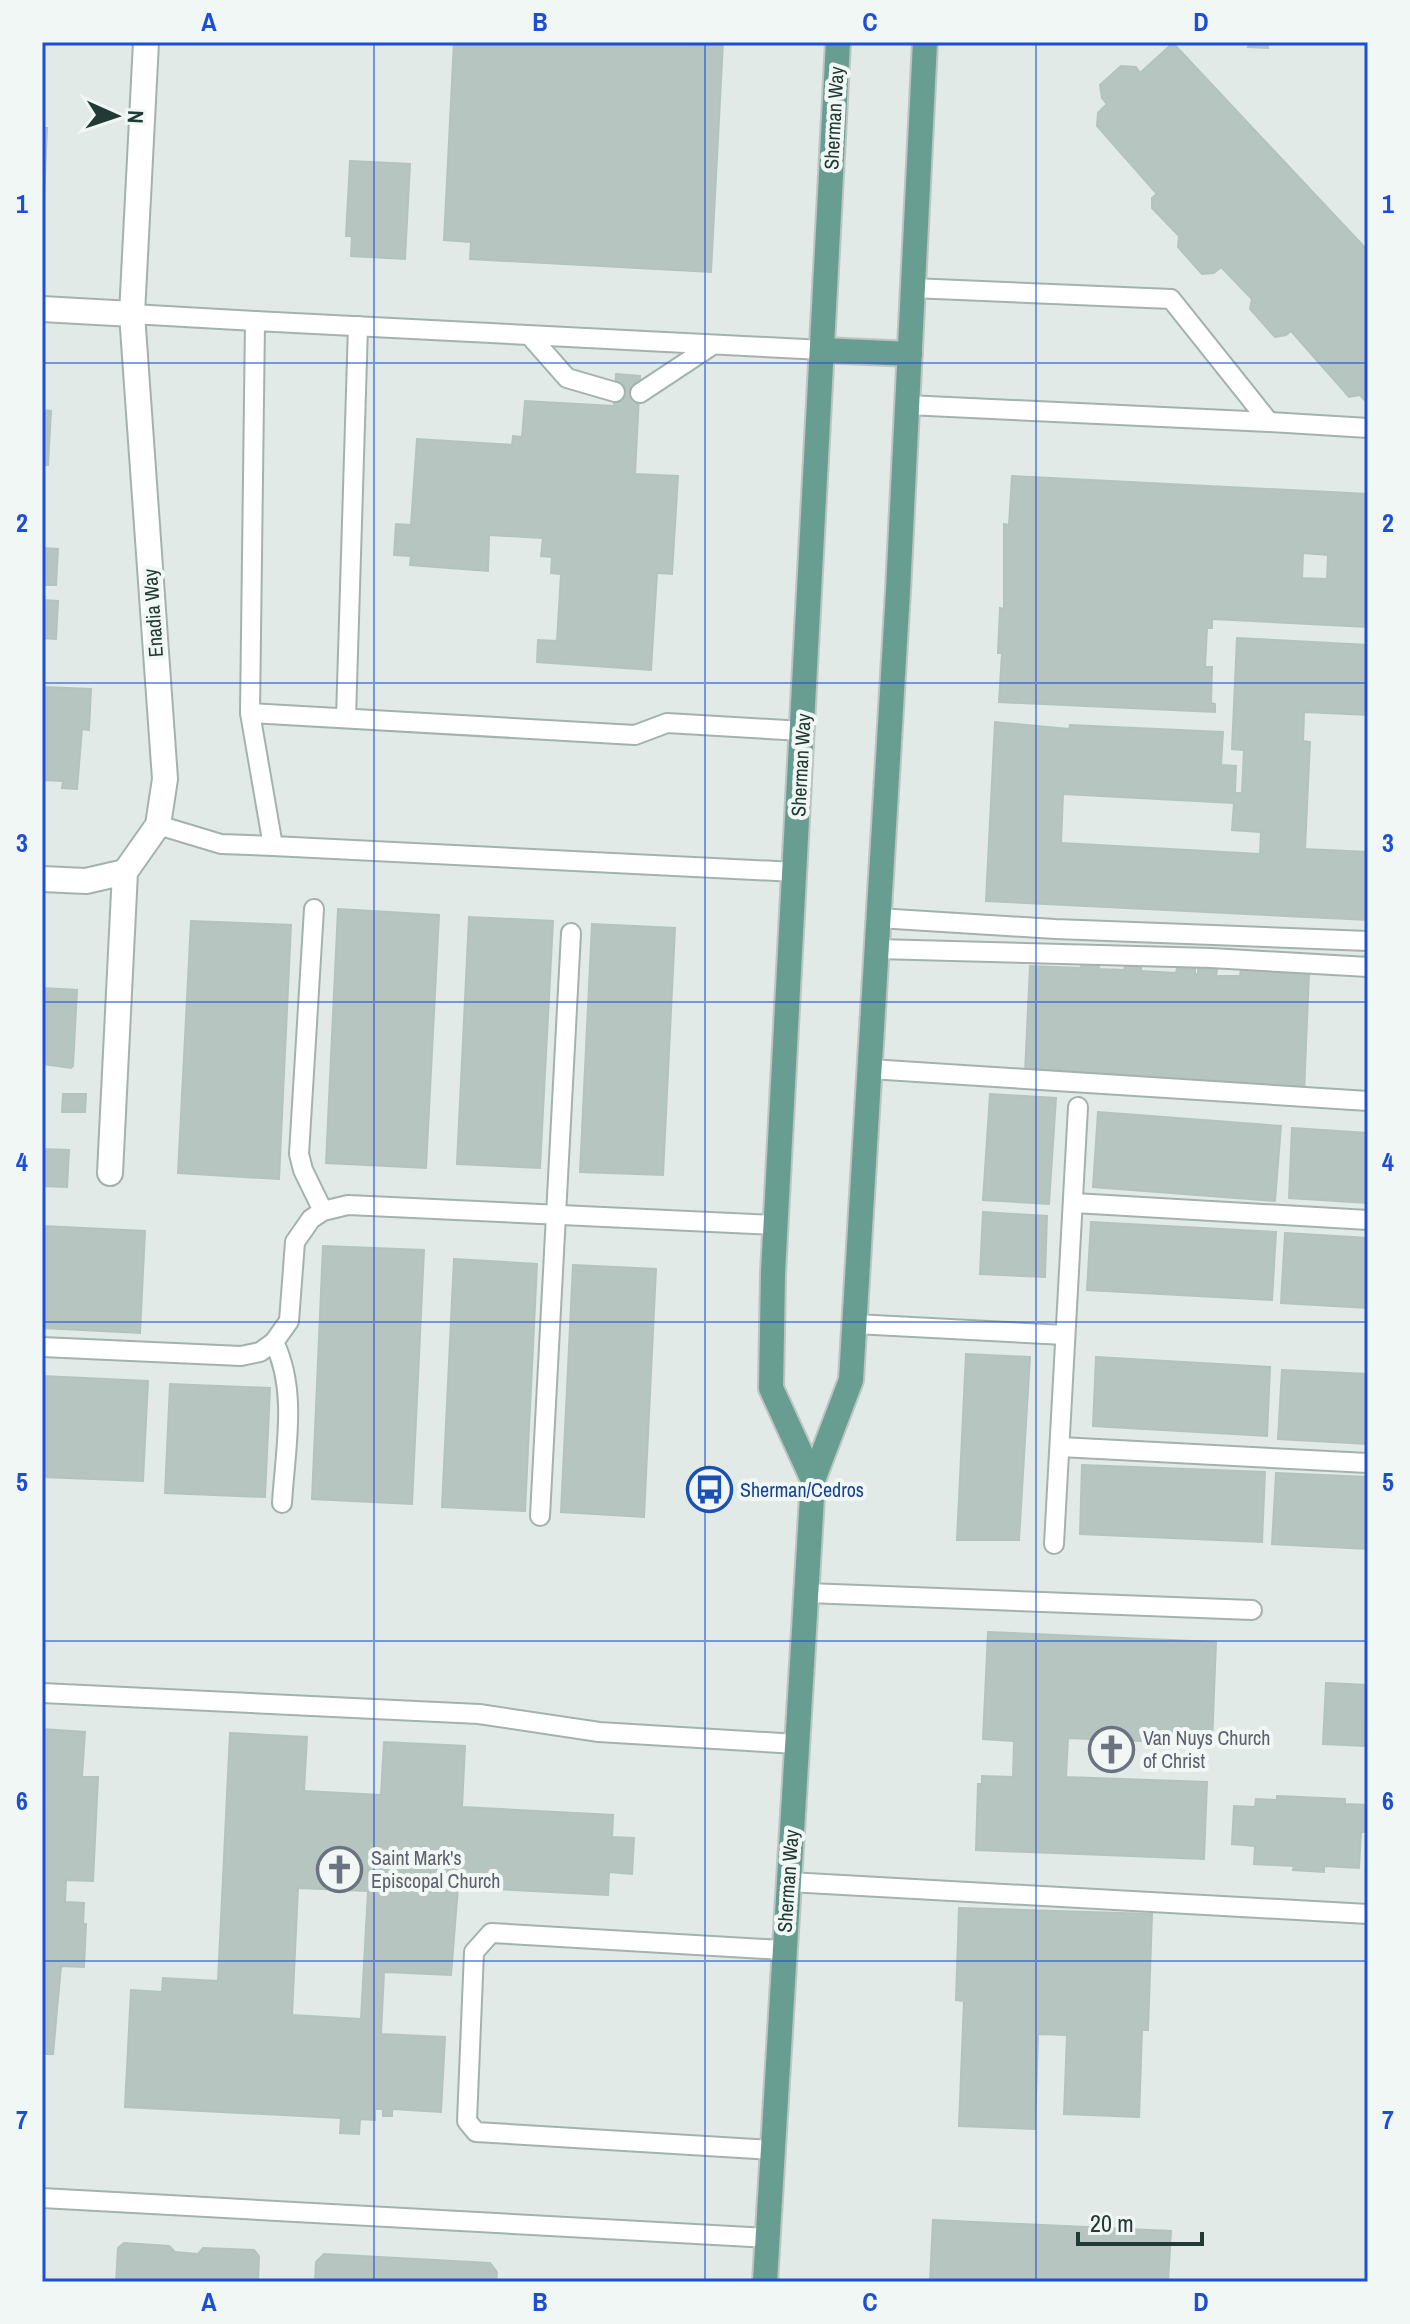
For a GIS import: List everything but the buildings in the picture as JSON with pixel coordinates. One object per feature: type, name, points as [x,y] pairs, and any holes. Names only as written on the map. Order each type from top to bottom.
[{"type":"main road","name":"Sherman Way","points":[[813,1480],[771,1388],[776,1225],[838,42]]},
{"type":"main road","name":"Sherman Way","points":[[765,2282],[813,1480],[851,1380],[855,1324],[925,42]]},
{"type":"main road","points":[[823,350],[910,354]]},
{"type":"street","name":"Enadia Way","points":[[125,872],[158,825],[165,779],[132,314],[146,42]]},
{"type":"street","points":[[42,309],[132,314]]},
{"type":"street","points":[[42,879],[86,881],[125,872],[110,1173]]},
{"type":"lane","points":[[912,288],[1171,299],[1269,422]]},
{"type":"lane","points":[[132,314],[823,350]]},
{"type":"lane","points":[[255,321],[250,713],[273,846]]},
{"type":"lane","points":[[346,718],[358,326]]},
{"type":"lane","points":[[530,336],[567,378],[615,392]]},
{"type":"lane","points":[[640,393],[711,346]]},
{"type":"lane","points":[[907,405],[1368,428]]},
{"type":"lane","points":[[250,713],[635,735],[667,723],[802,731]]},
{"type":"lane","points":[[158,825],[221,844],[795,872]]},
{"type":"lane","points":[[314,909],[299,1154],[303,1170],[323,1211]]},
{"type":"lane","points":[[878,918],[1055,929],[1368,941]]},
{"type":"lane","points":[[540,1516],[571,933]]},
{"type":"lane","points":[[877,949],[1211,958],[1368,967]]},
{"type":"lane","points":[[870,1069],[1368,1101]]},
{"type":"lane","points":[[1054,1544],[1078,1107]]},
{"type":"lane","points":[[1074,1203],[1368,1220]]},
{"type":"lane","points":[[42,1347],[241,1356],[260,1352],[274,1342],[289,1321],[295,1242],[311,1219],[323,1211],[348,1205],[776,1225]]},
{"type":"lane","points":[[855,1324],[1065,1335]]},
{"type":"lane","points":[[274,1342],[284,1362],[288,1382],[282,1503]]},
{"type":"lane","points":[[1060,1447],[1368,1463]]},
{"type":"lane","points":[[807,1593],[1252,1610]]},
{"type":"lane","points":[[42,1693],[479,1714],[599,1732],[797,1744]]},
{"type":"lane","points":[[789,1882],[1368,1914]]},
{"type":"lane","points":[[773,2150],[476,2132],[467,2121],[474,1952],[491,1933],[783,1950]]},
{"type":"lane","points":[[42,2198],[767,2238]]},
{"type":"place","name":"Sherman/Cedros","points":[[709,1490]]},
{"type":"place","name":"Van Nuys Church of Christ","points":[[1112,1750]]},
{"type":"place","name":"Saint Mark's Episcopal Church","points":[[340,1869]]}]
